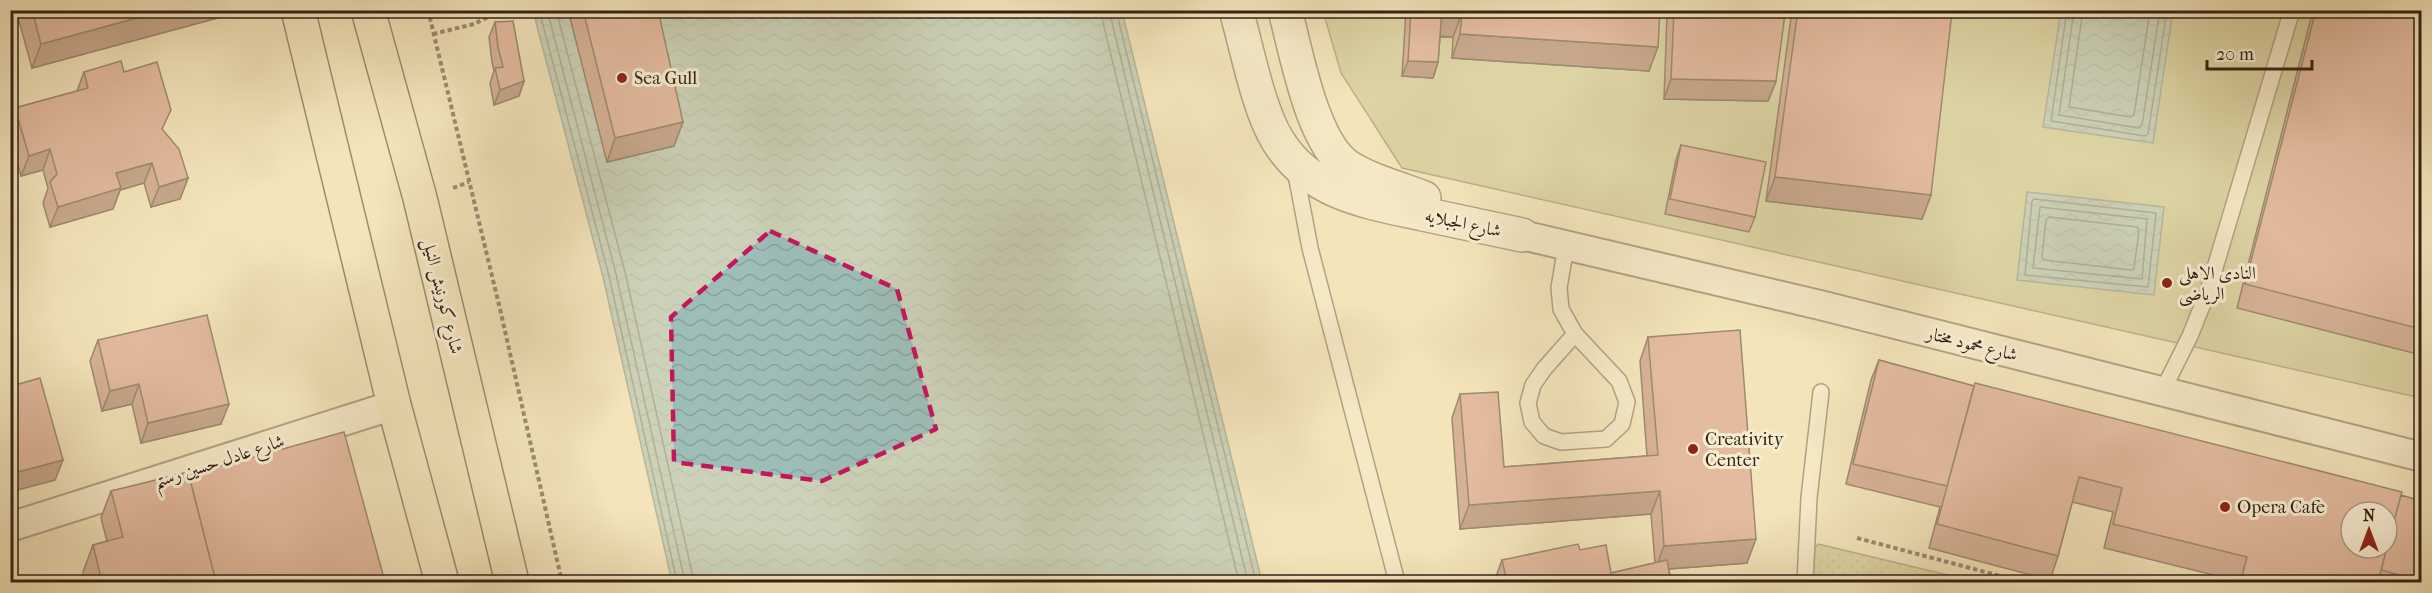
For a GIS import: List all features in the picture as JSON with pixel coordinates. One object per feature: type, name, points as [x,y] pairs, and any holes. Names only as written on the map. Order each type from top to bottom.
[{"type":"main road","points":[[298,10],[394,405],[442,582]]},
{"type":"main road","name":"شارع كورنيش النيل","points":[[368,10],[420,198],[512,582]]},
{"type":"street","name":"شارع الجبلايه","points":[[1236,10],[1266,114],[1277,140],[1293,161],[1316,181],[1356,200],[1522,235]]},
{"type":"street","name":"شارع الجبلايه","points":[[1285,10],[1317,125],[1328,146],[1346,165],[1370,177],[1522,235]]},
{"type":"street","name":"شارع محمود مختار","points":[[1522,235],[1824,306],[2421,457]]},
{"type":"street","name":"شارع عادل حسين رستم","points":[[10,527],[394,405]]},
{"type":"lane","points":[[2162,392],[2205,302],[2292,10]]},
{"type":"lane","points":[[1293,161],[1310,248],[1397,582]]},
{"type":"lane","points":[[1566,246],[1559,288],[1561,309],[1575,334],[1619,381],[1627,402],[1622,424],[1606,439],[1561,442],[1544,436],[1532,422],[1528,403],[1533,385],[1575,334]]},
{"type":"lane","points":[[1805,582],[1809,498],[1821,392]]},
{"type":"path","points":[[428,10],[500,309],[562,582]]},
{"type":"path","points":[[433,34],[474,24],[502,10]]},
{"type":"path","points":[[1857,538],[2023,582]]},
{"type":"highlighted area","points":[[770,231],[897,289],[936,429],[822,481],[674,462],[671,317]]},
{"type":"shaded area","name":"النادى الاهلى الرياضى","points":[[1323,11],[2421,11],[2421,398],[1402,168],[1341,73]]},
{"type":"shaded area","points":[[1818,544],[1977,582],[1814,582],[1813,552]]},
{"type":"water","points":[[533,11],[1122,11],[1262,582],[672,582],[603,277]]},
{"type":"water","points":[[2061,11],[2173,11],[2153,143],[2043,127]]},
{"type":"water","points":[[2027,192],[2164,207],[2154,295],[2017,280]]},
{"type":"building","points":[[32,10],[166,10],[41,44]]},
{"type":"building","name":"Sea Gull","points":[[583,10],[658,10],[683,122],[615,138]]},
{"type":"building","points":[[1411,10],[1442,10],[1438,62],[1408,61]]},
{"type":"building","points":[[1444,10],[1660,10],[1658,47],[1460,34],[1462,14],[1444,12]]},
{"type":"building","points":[[1674,10],[1724,10],[1785,14],[1776,81],[1671,79]]},
{"type":"building","points":[[1798,10],[1937,10],[1952,12],[1931,195],[1775,177]]},
{"type":"building","points":[[2316,10],[2410,10],[2421,13],[2421,329],[2245,284]]},
{"type":"building","points":[[513,21],[524,81],[500,90],[495,68],[503,67],[495,22]]},
{"type":"building","points":[[121,61],[124,72],[157,62],[171,110],[162,129],[179,149],[188,178],[159,187],[152,163],[116,173],[121,188],[58,207],[50,182],[57,174],[50,149],[29,156],[15,108],[88,88],[84,72]]},
{"type":"building","points":[[1681,145],[1766,162],[1755,217],[1670,199]]},
{"type":"building","points":[[207,315],[229,404],[148,423],[139,384],[110,391],[98,340]]},
{"type":"building","name":"Creativity Center","points":[[1740,330],[1756,539],[1664,546],[1660,491],[1469,505],[1460,394],[1498,392],[1504,467],[1658,455],[1648,337]]},
{"type":"building","points":[[1879,360],[1974,386],[1947,486],[1853,464]]},
{"type":"building","points":[[10,368],[15,385],[40,378],[63,460],[10,474]]},
{"type":"building","points":[[1975,383],[2402,492],[2399,503],[2399,500],[2339,500],[2339,560],[2384,560],[2378,582],[2267,582],[2242,576],[2247,557],[2113,524],[2122,488],[2079,477],[2058,556],[1937,524]]},
{"type":"building","points":[[344,432],[385,582],[216,582],[189,475]]},
{"type":"building","points":[[188,472],[216,582],[102,582],[93,545],[123,537],[111,491]]},
{"type":"building","points":[[2401,495],[2421,501],[2421,581],[2381,570],[2384,560],[2399,560]]},
{"type":"building","points":[[1578,544],[1580,550],[1606,545],[1611,573],[1667,560],[1671,582],[1507,582],[1502,560]]},
{"type":"place","name":"Sea Gull","points":[[622,78]]},
{"type":"place","name":"النادى الاهلى الرياضى","points":[[2167,283]]},
{"type":"place","name":"Creativity Center","points":[[1693,449]]},
{"type":"place","name":"Opera Cafe","points":[[2225,507]]}]
